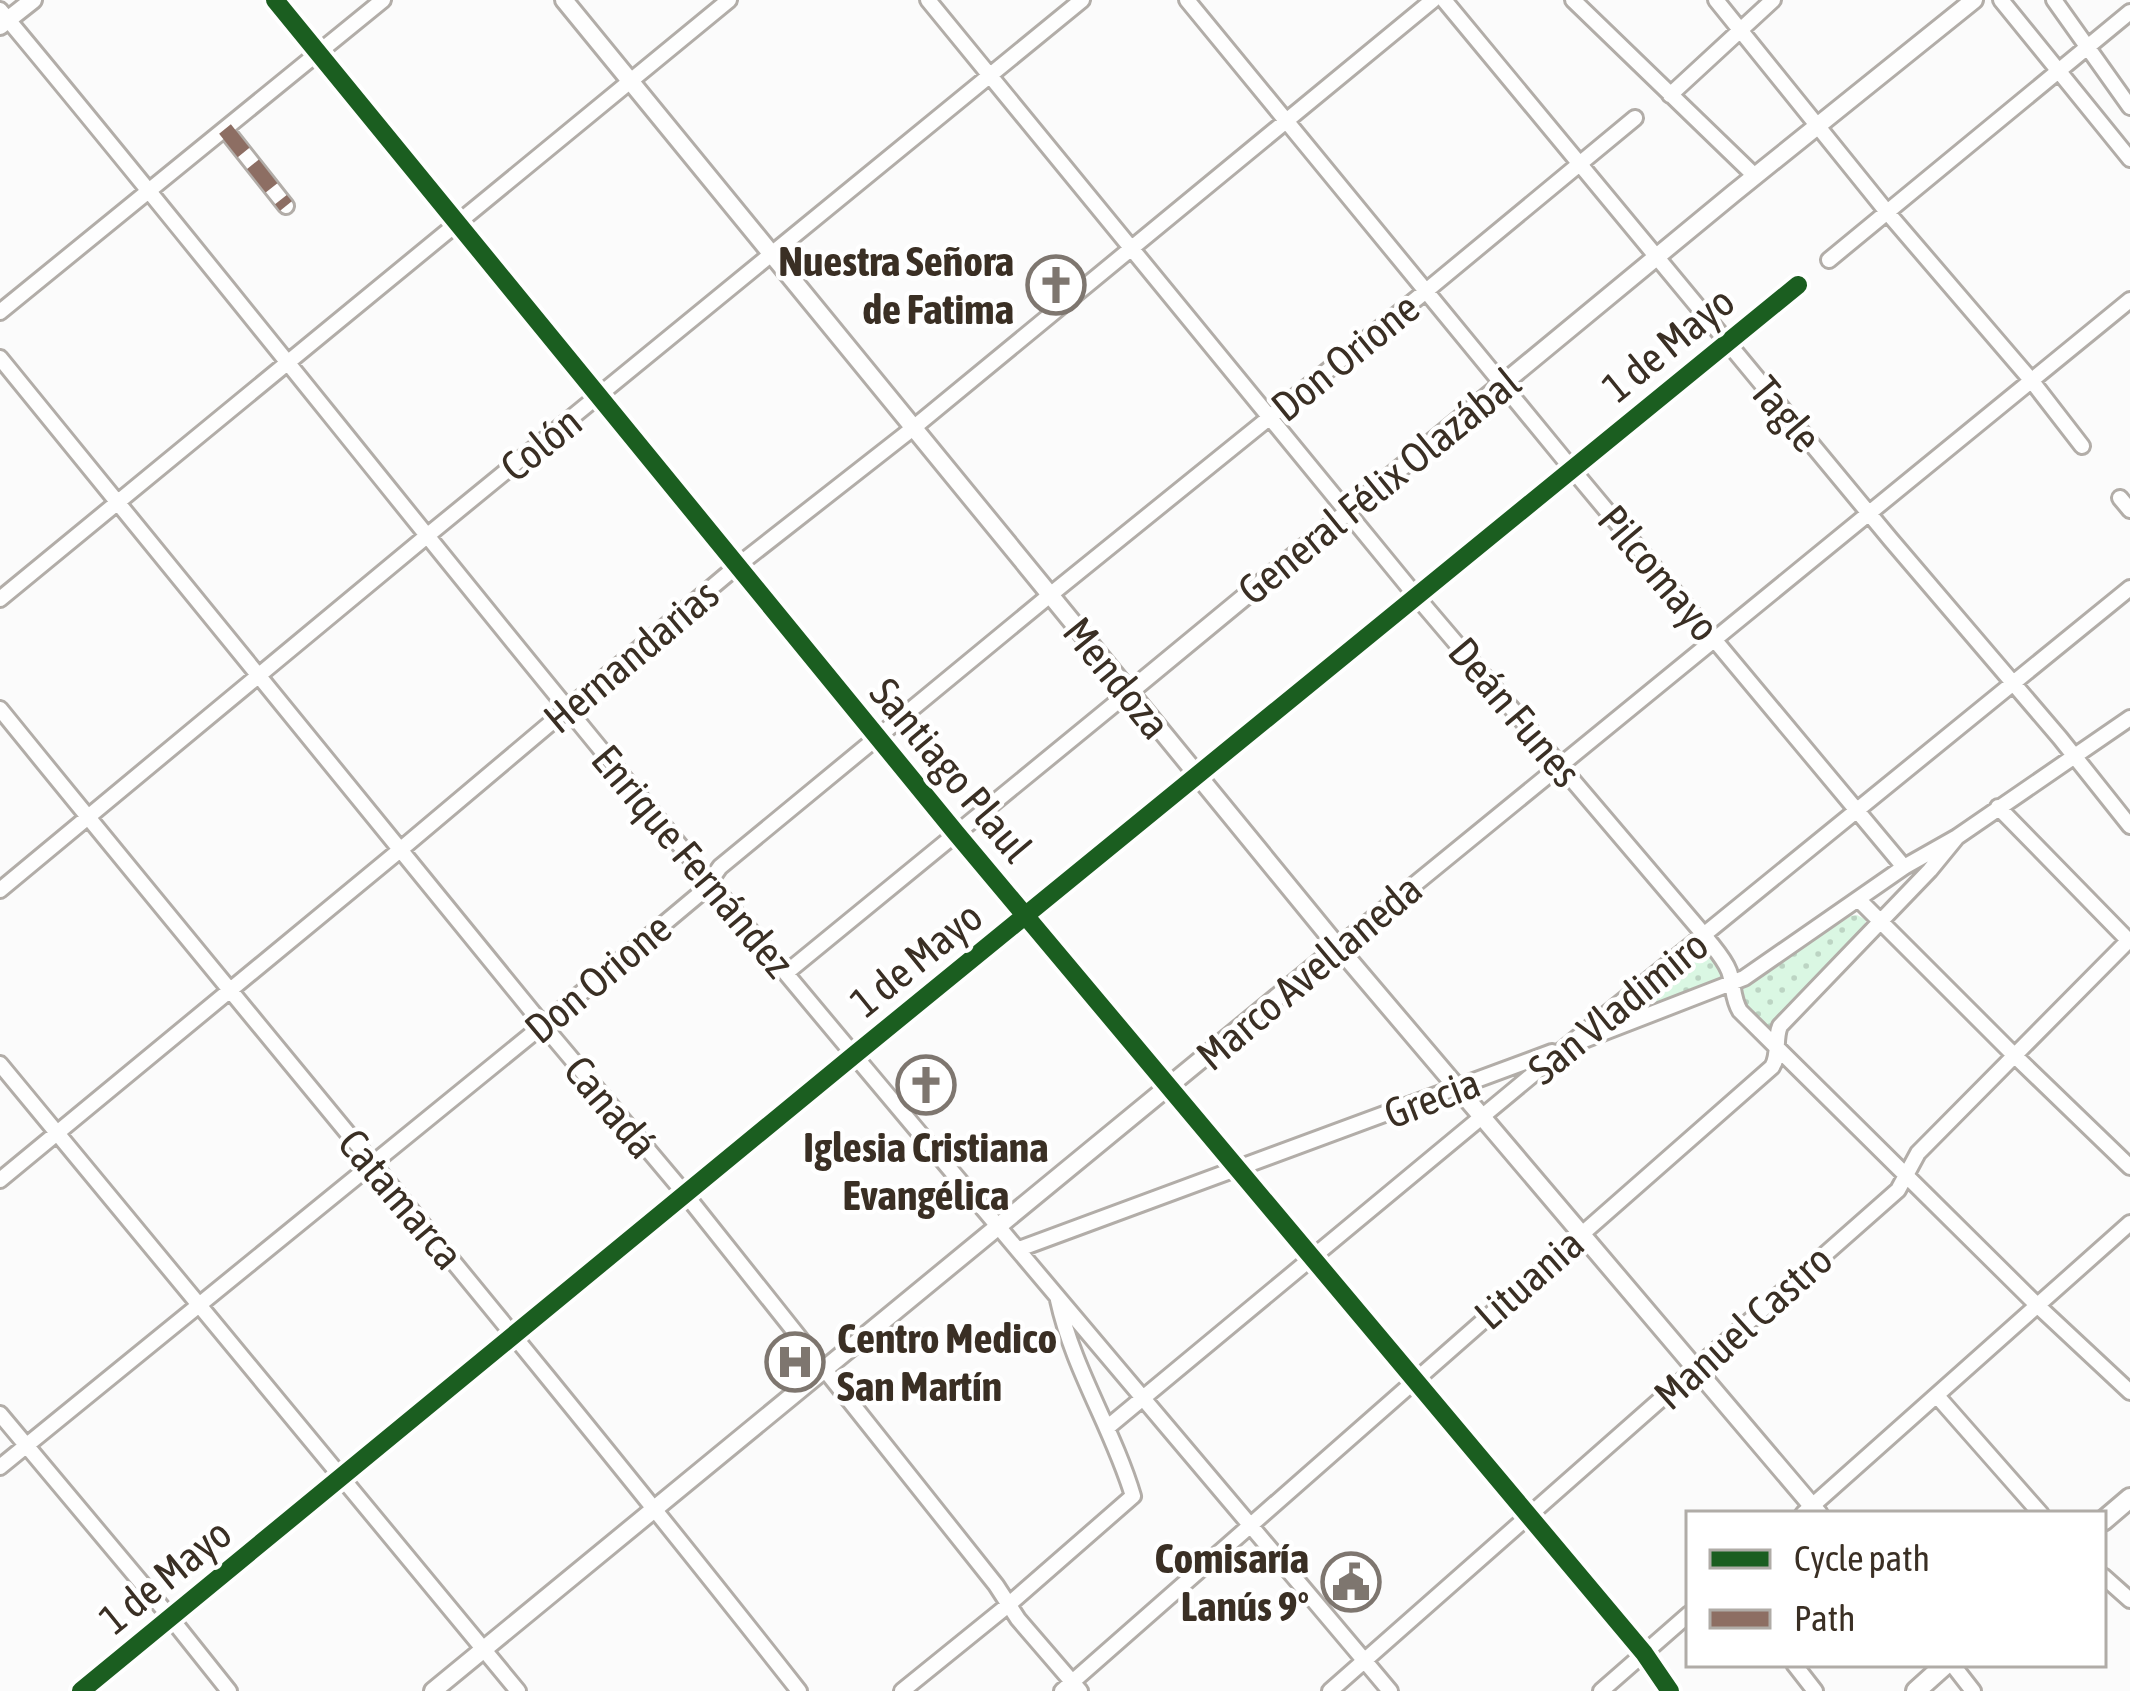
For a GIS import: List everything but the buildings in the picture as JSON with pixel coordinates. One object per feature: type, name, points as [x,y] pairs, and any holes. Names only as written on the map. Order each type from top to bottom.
[{"type":"main road","points":[[2106,1519],[2130,1498]]},
{"type":"main road","points":[[1916,1691],[1945,1667]]},
{"type":"street","points":[[3,19],[33,0]]},
{"type":"street","name":"Santiago Plaul","points":[[274,0],[878,739],[1644,1653],[1670,1691]]},
{"type":"street","points":[[0,312],[383,0]]},
{"type":"street","name":"Mendoza","points":[[564,0],[1128,693],[1811,1511]]},
{"type":"street","points":[[0,599],[729,0]]},
{"type":"street","name":"Deán Funes","points":[[928,0],[1416,596],[1705,936],[1726,963],[1740,1011],[2130,1392]]},
{"type":"street","name":"Colón","points":[[0,890],[1082,0]]},
{"type":"street","name":"Pilcomayo","points":[[1187,0],[1904,867]]},
{"type":"street","name":"Hernandarias","points":[[0,1180],[737,566],[912,429],[1433,0]]},
{"type":"street","name":"Tagle","points":[[1444,0],[2130,826]]},
{"type":"street","points":[[1573,0],[1755,176]]},
{"type":"street","points":[[1716,0],[2082,446]]},
{"type":"street","points":[[1670,94],[1773,0]]},
{"type":"street","name":"General Félix Olazábal","points":[[786,973],[1974,0]]},
{"type":"street","points":[[2002,0],[2130,159]]},
{"type":"street","points":[[2054,0],[2130,107]]},
{"type":"street","points":[[1829,260],[2130,12]]},
{"type":"street","name":"Enrique Fernández","points":[[3,19],[149,190],[854,1056],[1390,1691]]},
{"type":"street","name":"Don Orione","points":[[0,1467],[543,1025],[703,891],[720,867],[1635,118]]},
{"type":"street","points":[[225,129],[286,206]]},
{"type":"street","name":"1 de Mayo","points":[[81,1691],[1798,285]]},
{"type":"street","name":"Marco Avellaneda","points":[[433,1691],[2130,300]]},
{"type":"street","name":"Canadá","points":[[0,358],[686,1196],[996,1585],[1007,1606],[1072,1688]]},
{"type":"street","name":"San Vladimiro","points":[[1108,1427],[2130,588]]},
{"type":"street","name":"Catamarca","points":[[0,709],[656,1508],[800,1691]]},
{"type":"street","name":"Grecia","points":[[1018,1249],[1732,985],[2130,718]]},
{"type":"street","points":[[1998,807],[2130,940]]},
{"type":"street","name":"Lituania","points":[[1072,1688],[1772,1067],[1780,1026],[1957,837]]},
{"type":"street","points":[[1858,899],[2130,1167]]},
{"type":"street","name":"Manuel Castro","points":[[1330,1691],[1898,1190],[1918,1153],[2130,940]]},
{"type":"street","points":[[0,1064],[518,1691]]},
{"type":"street","points":[[1811,1511],[2130,1223]]},
{"type":"street","points":[[902,1691],[1130,1501],[1132,1492],[1067,1337],[1057,1295]]},
{"type":"street","points":[[1938,1396],[2038,1511]]},
{"type":"street","points":[[0,1414],[229,1691]]},
{"type":"street","points":[[2106,1579],[2130,1600]]},
{"type":"street","points":[[1601,1691],[1686,1617]]},
{"type":"street","points":[[1796,1667],[1815,1691]]},
{"type":"street","points":[[1952,1667],[1973,1691]]},
{"type":"green space","points":[[1857,915],[1866,920],[1864,930],[1773,1029],[1768,1030],[1740,1002],[1739,988]]},
{"type":"green space","points":[[1696,950],[1707,952],[1722,973],[1722,982],[1622,1018],[1621,1011]]},
{"type":"marked path","points":[[225,129],[286,206]]},
{"type":"cycle path","points":[[275,0],[956,833],[1644,1653],[1670,1691]]},
{"type":"cycle path","points":[[81,1691],[1798,285]]},
{"type":"place","name":"Nuestra Señora de Fatima","points":[[1056,285]]},
{"type":"place","name":"Iglesia Cristiana Evangélica","points":[[926,1085]]},
{"type":"place","name":"Centro Medico San Martín","points":[[795,1362]]},
{"type":"place","name":"Comisaría Lanús 9°","points":[[1351,1582]]}]
